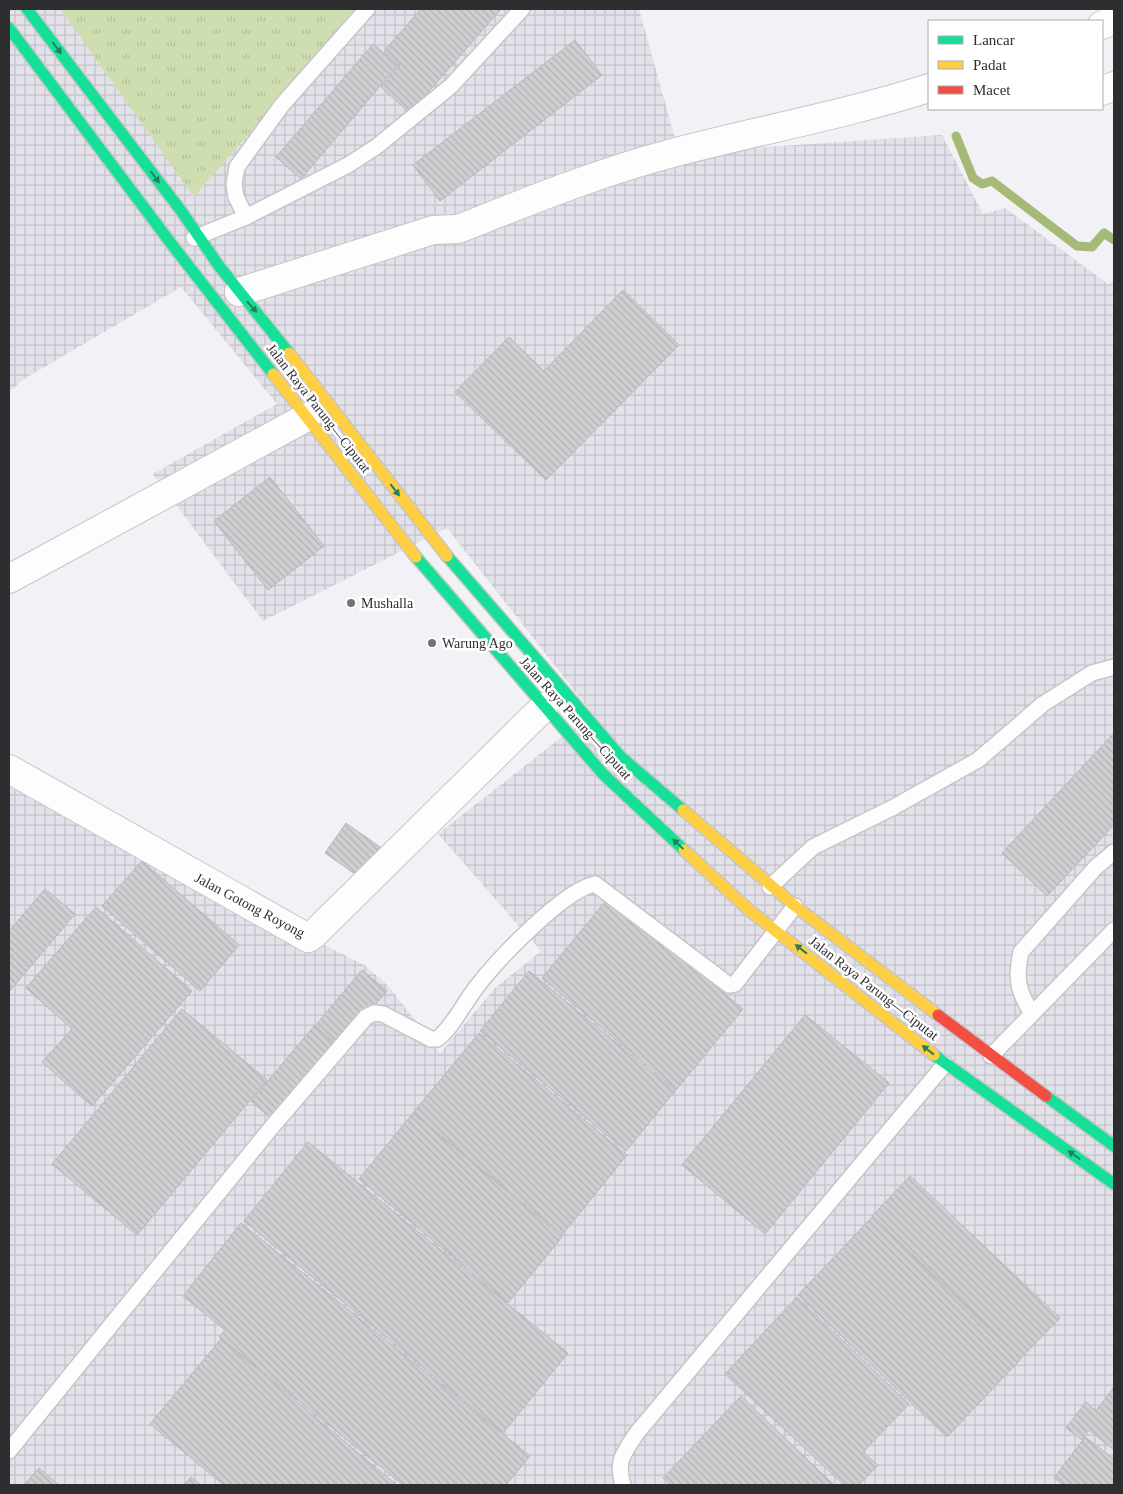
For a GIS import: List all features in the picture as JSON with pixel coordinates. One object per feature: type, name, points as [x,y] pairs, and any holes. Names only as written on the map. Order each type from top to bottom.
[{"type":"highway","name":"Jalan Raya Parung—Ciputat","points":[[27,9],[182,212],[197,237],[239,292],[260,316],[453,564],[620,757],[794,906],[991,1056],[1114,1146]]},
{"type":"highway","name":"Jalan Raya Parung—Ciputat","points":[[9,28],[173,246],[434,580],[603,774],[749,910],[776,929],[946,1064],[1114,1184]]},
{"type":"street","points":[[239,292],[432,230],[458,229],[526,202],[640,162],[872,106],[928,88]]},
{"type":"street","points":[[9,579],[307,417]]},
{"type":"street","name":"Jalan Gotong Royong","points":[[9,769],[308,938],[544,707]]},
{"type":"lane","points":[[246,217],[236,197],[234,184],[237,167],[282,105],[367,9]]},
{"type":"lane","points":[[173,246],[246,217],[348,165],[376,147],[457,79],[522,9]]},
{"type":"lane","points":[[770,887],[813,847],[892,808],[978,760],[1043,704],[1092,673],[1114,666]]},
{"type":"lane","points":[[1032,1014],[1020,994],[1018,969],[1021,952],[1096,867],[1114,852]]},
{"type":"lane","points":[[9,1451],[265,1136],[366,1017],[374,1013],[383,1014],[431,1039],[437,1039],[479,983],[557,906],[585,886],[595,884],[730,985],[736,984],[794,906]]},
{"type":"lane","points":[[991,1056],[1114,930]]},
{"type":"lane","points":[[623,1485],[619,1469],[623,1455],[636,1434],[946,1064]]},
{"type":"shaded area","points":[[9,9],[60,9],[194,196],[357,9],[639,9],[679,153],[942,135],[983,214],[1005,208],[1108,284],[1114,280],[1114,1485],[9,1485],[9,784],[366,966],[391,989],[440,1053],[495,988],[541,951],[438,834],[592,713],[447,528],[263,621],[153,474],[277,404],[181,287],[24,379],[9,392]]},
{"type":"green space","points":[[60,9],[357,9],[194,197]]},
{"type":"building","points":[[421,9],[501,9],[410,113],[381,87],[400,65],[384,51]]},
{"type":"building","points":[[575,40],[602,75],[440,201],[413,165]]},
{"type":"building","points":[[373,44],[398,65],[301,179],[276,157]]},
{"type":"building","points":[[623,290],[679,345],[546,480],[455,392],[509,337],[544,371]]},
{"type":"building","points":[[270,477],[324,546],[268,590],[214,521]]},
{"type":"building","points":[[1114,733],[1114,825],[1047,896],[1002,853]]},
{"type":"building","points":[[346,823],[386,851],[365,881],[325,853]]},
{"type":"building","points":[[142,861],[239,945],[200,991],[102,906]]},
{"type":"building","points":[[45,889],[75,914],[9,992],[9,931]]},
{"type":"building","points":[[609,897],[743,1009],[676,1090],[542,978]]},
{"type":"building","points":[[96,907],[192,991],[92,1106],[42,1062],[72,1029],[26,988]]},
{"type":"building","points":[[362,970],[387,991],[339,1047],[315,1026]]},
{"type":"building","points":[[529,971],[675,1091],[626,1151],[480,1031]]},
{"type":"building","points":[[182,1009],[267,1080],[137,1235],[52,1164]]},
{"type":"building","points":[[805,1015],[889,1083],[765,1234],[682,1165]]},
{"type":"building","points":[[314,1026],[339,1047],[275,1122],[251,1101]]},
{"type":"building","points":[[479,1033],[627,1155],[562,1235],[413,1113]]},
{"type":"building","points":[[413,1113],[562,1237],[508,1303],[359,1179]]},
{"type":"building","points":[[308,1142],[568,1353],[503,1433],[244,1221]]},
{"type":"building","points":[[910,1176],[1060,1318],[1021,1358],[872,1216]]},
{"type":"building","points":[[872,1217],[1021,1359],[947,1437],[798,1295]]},
{"type":"building","points":[[241,1223],[530,1456],[506,1485],[403,1485],[219,1337],[225,1330],[183,1296]]},
{"type":"building","points":[[797,1297],[909,1404],[863,1452],[878,1465],[859,1485],[844,1485],[725,1374]]},
{"type":"building","points":[[221,1339],[397,1485],[224,1485],[150,1424]]},
{"type":"building","points":[[1114,1387],[1114,1450],[1089,1430],[1082,1440],[1066,1428],[1086,1402],[1096,1411]]},
{"type":"building","points":[[741,1396],[834,1485],[671,1485],[663,1478]]},
{"type":"building","points":[[1085,1437],[1114,1459],[1114,1485],[1064,1485],[1054,1478]]},
{"type":"building","points":[[39,1468],[59,1485],[24,1485]]},
{"type":"building","points":[[191,1477],[201,1485],[184,1485]]},
{"type":"waterway","points":[[956,136],[973,178],[982,184],[992,181],[1077,246],[1092,247],[1104,233],[1114,240]]},
{"type":"traffic: fast","points":[[27,9],[182,212],[219,266],[289,353]]},
{"type":"traffic: fast","points":[[9,28],[173,246],[273,374]]},
{"type":"traffic: fast","points":[[447,556],[621,757],[683,810]]},
{"type":"traffic: fast","points":[[416,557],[603,774],[684,850]]},
{"type":"traffic: fast","points":[[934,1055],[1114,1184]]},
{"type":"traffic: fast","points":[[1046,1096],[1114,1146]]},
{"type":"traffic: slow","points":[[289,353],[447,556]]},
{"type":"traffic: slow","points":[[273,374],[416,557]]},
{"type":"traffic: slow","points":[[683,810],[795,906],[938,1015]]},
{"type":"traffic: slow","points":[[684,850],[749,910],[934,1055]]},
{"type":"traffic: jam","points":[[938,1015],[1046,1096]]},
{"type":"place","name":"Mushalla","points":[[351,603]]},
{"type":"place","name":"Warung Ago","points":[[432,643]]}]
